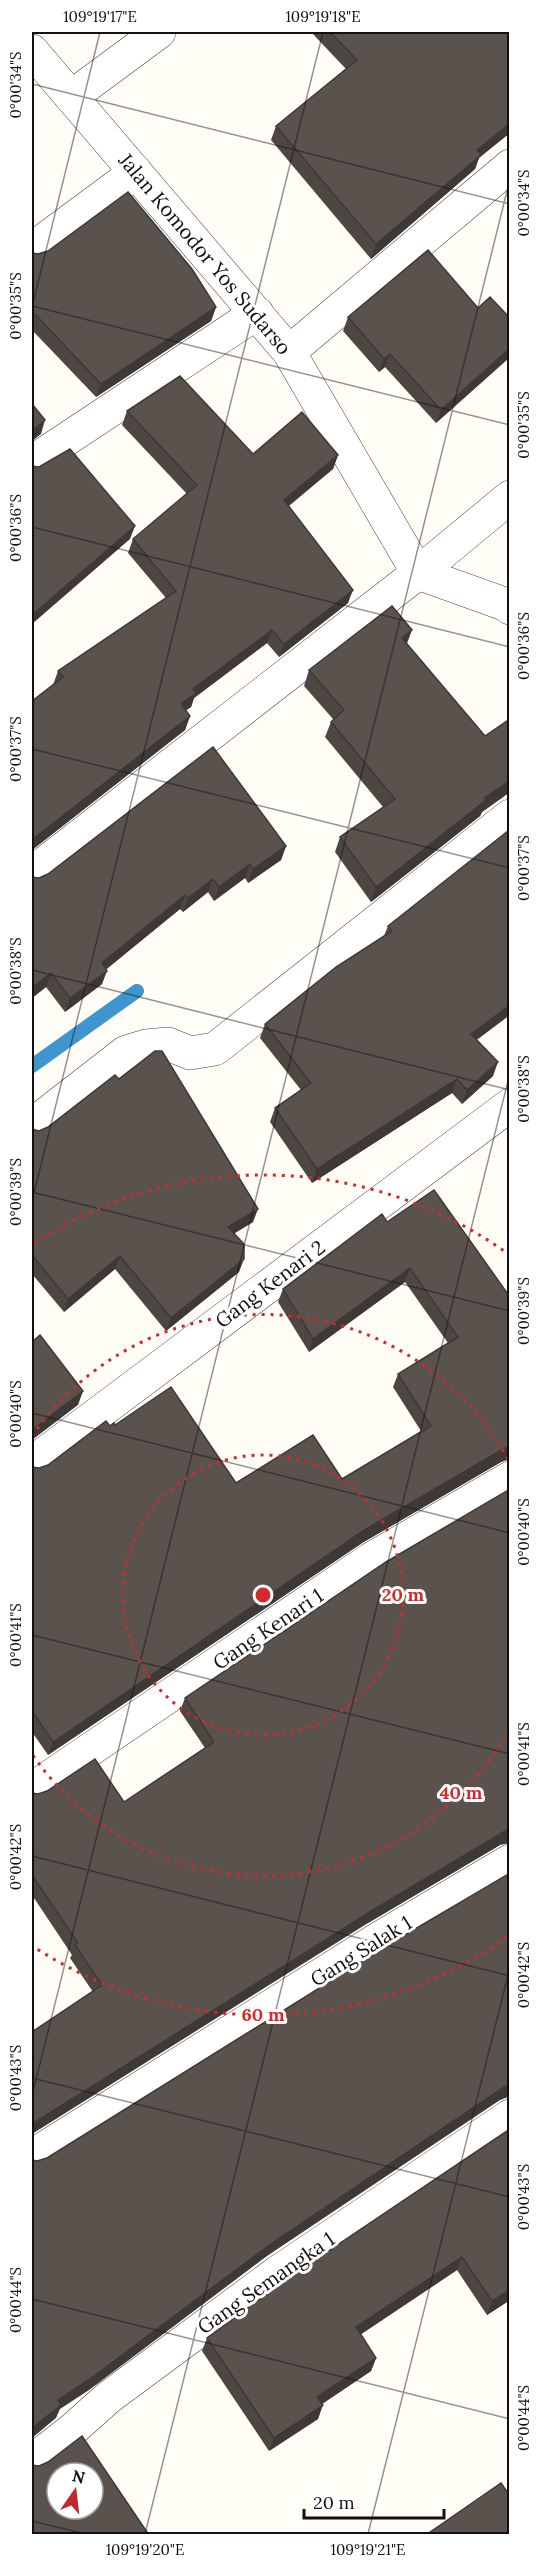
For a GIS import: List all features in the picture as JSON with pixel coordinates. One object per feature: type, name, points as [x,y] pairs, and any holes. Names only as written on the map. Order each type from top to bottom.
[{"type":"street","points":[[71,97],[159,32]]},
{"type":"street","name":"Jalan Komodor Yos Sudarso","points":[[32,51],[289,352],[418,573]]},
{"type":"street","points":[[289,352],[510,166]]},
{"type":"street","points":[[32,249],[136,172]]},
{"type":"street","points":[[32,462],[257,313]]},
{"type":"street","points":[[32,873],[418,573],[510,497]]},
{"type":"street","points":[[418,573],[508,607]]},
{"type":"street","points":[[32,1125],[126,1052],[146,1046],[168,1044],[190,1053],[215,1049],[510,816]]},
{"type":"street","name":"Gang Kenari 2","points":[[32,1462],[510,1106]]},
{"type":"street","name":"Gang Kenari 1","points":[[32,1789],[371,1559],[510,1478]]},
{"type":"street","name":"Gang Salak 1","points":[[32,2157],[378,1939],[510,1862]]},
{"type":"street","name":"Gang Semangka 1","points":[[32,2461],[109,2397],[278,2272],[510,2116]]},
{"type":"building","points":[[330,32],[510,32],[510,123],[477,150],[481,155],[376,244],[276,126],[357,60]]},
{"type":"building","points":[[128,192],[192,269],[216,307],[101,384],[32,311],[32,253],[48,251]]},
{"type":"building","points":[[428,250],[478,308],[490,297],[510,318],[510,348],[441,410],[390,354],[384,359],[348,317]]},
{"type":"building","points":[[180,376],[253,454],[302,412],[338,455],[284,500],[353,590],[284,644],[272,630],[193,689],[196,693],[181,704],[190,716],[32,840],[32,701],[63,677],[58,671],[176,591],[133,539],[197,485],[127,411]]},
{"type":"building","points":[[32,404],[45,420],[32,431]]},
{"type":"building","points":[[70,449],[135,526],[32,615],[32,466],[39,467]]},
{"type":"building","points":[[392,606],[412,630],[402,638],[485,736],[510,719],[510,781],[484,798],[486,800],[376,887],[340,837],[395,799],[331,722],[344,710],[309,670]]},
{"type":"building","points":[[213,747],[286,846],[253,869],[250,864],[219,887],[213,879],[188,898],[185,895],[102,963],[107,971],[70,998],[51,973],[32,988],[32,877],[39,878],[48,874]]},
{"type":"building","points":[[508,831],[510,833],[510,1005],[471,1034],[498,1062],[467,1090],[457,1079],[317,1169],[275,1108],[311,1083],[265,1024],[336,967],[392,931],[388,926]]},
{"type":"building","points":[[155,1051],[162,1051],[258,1209],[228,1227],[244,1244],[244,1259],[171,1318],[120,1256],[68,1299],[32,1255],[32,1129],[39,1131],[48,1127],[115,1075],[119,1079]]},
{"type":"building","points":[[434,1190],[510,1297],[510,1447],[366,1529],[53,1742],[32,1711],[32,1467],[39,1468],[48,1465],[106,1421],[110,1426],[114,1423],[115,1425],[171,1387],[236,1483],[313,1435],[342,1479],[431,1426],[398,1374],[458,1337],[410,1268],[313,1339],[283,1289],[382,1214],[387,1222]]},
{"type":"building","points":[[40,1335],[83,1391],[32,1430],[32,1342]]},
{"type":"building","points":[[510,1489],[510,1830],[373,1910],[32,2124],[32,2032],[102,1985],[75,1945],[78,1943],[32,1875],[32,1793],[47,1791],[95,1759],[124,1802],[214,1742],[185,1698],[386,1562]]},
{"type":"building","points":[[510,1873],[510,2085],[272,2243],[94,2376],[58,2400],[61,2405],[32,2428],[32,2160],[47,2158],[393,1942]]},
{"type":"building","points":[[510,2129],[510,2290],[492,2301],[462,2257],[356,2327],[376,2358],[317,2397],[323,2405],[274,2438],[207,2338],[294,2274]]},
{"type":"building","points":[[82,2436],[99,2461],[49,2461]]},
{"type":"building","points":[[45,2463],[45,2521],[105,2521],[105,2470],[149,2535],[32,2535],[32,2465],[39,2466]]},
{"type":"building","points":[[501,2483],[510,2496],[510,2535],[426,2535]]},
{"type":"waterway","points":[[32,1066],[137,991]]}]
